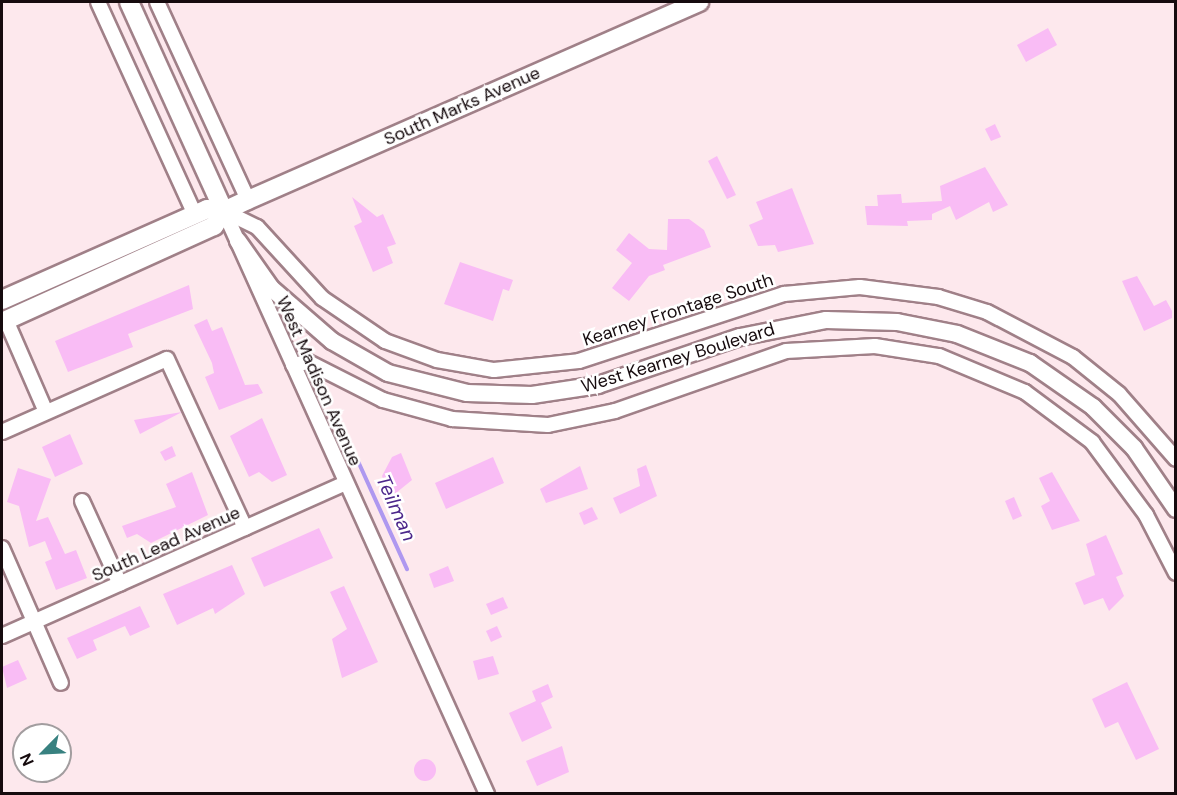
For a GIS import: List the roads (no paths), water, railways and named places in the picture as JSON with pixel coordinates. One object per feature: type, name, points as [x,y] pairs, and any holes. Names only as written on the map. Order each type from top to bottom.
[{"type":"main road","points":[[129,2],[224,211]]},
{"type":"main road","name":"South Marks Avenue","points":[[2,300],[195,215],[224,211],[248,201],[699,2]]},
{"type":"main road","name":"South Marks Avenue","points":[[4,321],[214,226],[224,211]]},
{"type":"street","points":[[98,2],[195,215]]},
{"type":"street","points":[[157,2],[248,201]]},
{"type":"street","name":"West Madison Avenue","points":[[224,211],[487,794]]},
{"type":"street","name":"Kearney Frontage South","points":[[224,211],[257,227],[322,298],[385,341],[437,360],[494,370],[579,361],[784,294],[860,287],[938,297],[987,312],[1073,357],[1119,393],[1176,459]]},
{"type":"street","name":"West Kearney Boulevard","points":[[238,241],[270,288],[332,341],[388,373],[467,393],[532,395],[598,385],[740,337],[826,320],[897,322],[951,332],[1030,363],[1079,396],[1134,448],[1176,509]]},
{"type":"street","points":[[4,321],[46,412]]},
{"type":"street","points":[[293,365],[308,362],[412,409],[477,423],[528,426],[615,411],[786,351],[875,346],[939,356],[1025,392],[1092,442],[1146,515],[1176,573]]},
{"type":"street","points":[[2,432],[166,359],[245,528]]},
{"type":"street","name":"South Lead Avenue","points":[[2,636],[345,483]]},
{"type":"street","points":[[82,501],[120,584]]},
{"type":"street","points":[[2,548],[61,683]]},
{"type":"waterway","name":"Teilman","points":[[357,459],[407,569]]}]
